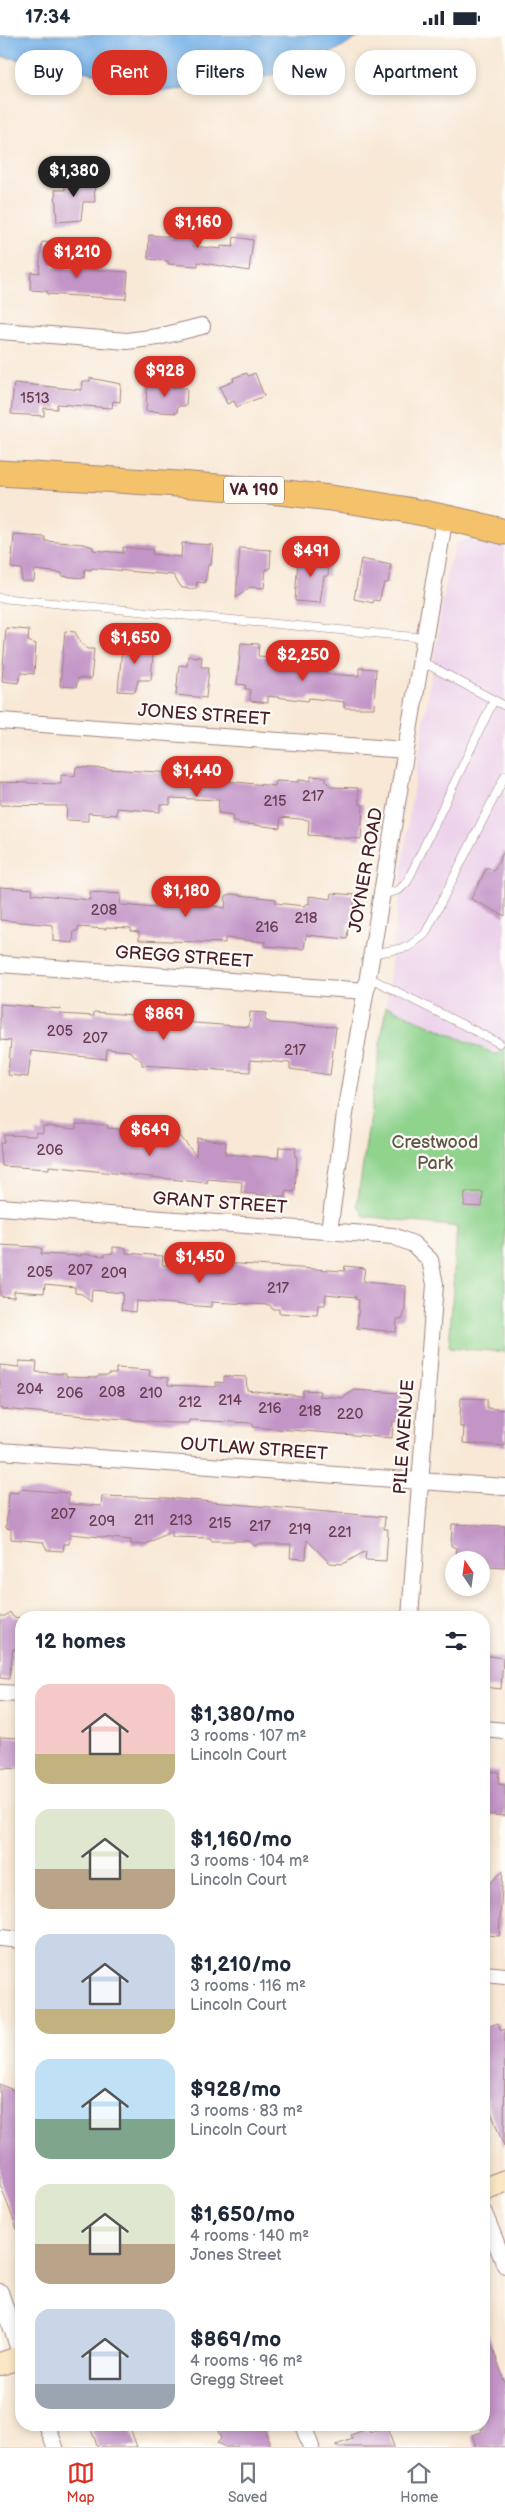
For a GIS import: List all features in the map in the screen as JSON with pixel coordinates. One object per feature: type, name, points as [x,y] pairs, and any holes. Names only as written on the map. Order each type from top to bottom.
[{"type":"main road","name":"VA 190","points":[[0,473],[314,495],[445,516],[505,532]]},
{"type":"street","points":[[0,331],[127,341],[158,337],[202,326]]},
{"type":"street","name":"JOYNER ROAD","points":[[329,1231],[345,1114],[445,516]]},
{"type":"street","name":"JONES STREET","points":[[0,721],[406,750]]},
{"type":"street","name":"GREGG STREET","points":[[0,964],[367,984]]},
{"type":"street","name":"GRANT STREET","points":[[0,1207],[393,1235],[413,1244],[430,1260]]},
{"type":"street","name":"PILE AVENUE","points":[[410,1611],[435,1284],[430,1260]]},
{"type":"street","name":"OUTLAW STREET","points":[[0,1451],[505,1487]]},
{"type":"street","points":[[0,1693],[15,1694]]},
{"type":"street","points":[[490,1730],[505,1731]]},
{"type":"street","points":[[0,1938],[15,1939]]},
{"type":"street","points":[[490,1975],[505,1976]]},
{"type":"street","points":[[490,2187],[505,2181]]},
{"type":"street","points":[[490,2228],[505,2265]]},
{"type":"street","points":[[0,2292],[15,2338]]},
{"type":"street","points":[[0,2365],[15,2359]]},
{"type":"street","points":[[49,2431],[55,2447]]},
{"type":"street","points":[[305,2431],[311,2447]]},
{"type":"lane","points":[[0,599],[425,638]]},
{"type":"lane","points":[[421,661],[505,705]]},
{"type":"lane","points":[[382,895],[399,890],[407,882],[494,700]]},
{"type":"lane","points":[[372,954],[408,947],[425,934],[505,776]]},
{"type":"lane","points":[[367,984],[499,1043]]},
{"type":"shaded area","points":[[489,536],[505,541],[505,1041],[497,1055],[386,1006],[408,823],[448,567],[456,544],[470,537]]},
{"type":"green space","name":"Crestwood Park","points":[[386,1006],[497,1055],[505,1041],[505,1352],[449,1348],[457,1227],[364,1216],[357,1205]]},
{"type":"water","points":[[0,35],[363,35],[336,50],[273,50],[273,75],[263,78],[263,50],[177,50],[177,90],[167,91],[167,50],[92,50],[92,73],[82,71],[82,50],[15,50],[15,59],[0,56]]},
{"type":"building","points":[[94,176],[95,202],[83,202],[81,220],[57,222],[55,190],[65,190],[64,177]]},
{"type":"building","points":[[175,214],[194,225],[193,246],[221,249],[221,246],[233,247],[234,237],[253,240],[249,271],[198,262],[198,266],[168,264],[168,261],[148,259],[149,235],[173,237]]},
{"type":"building","points":[[42,242],[55,243],[53,267],[128,272],[126,299],[47,294],[47,291],[30,290],[31,272],[39,273]]},
{"type":"building","points":[[247,373],[248,376],[255,373],[264,396],[237,407],[234,401],[227,404],[220,387],[234,381],[233,378]]},
{"type":"building","points":[[90,378],[121,384],[120,402],[113,401],[112,408],[57,404],[57,409],[44,408],[44,416],[11,414],[14,383],[81,390],[82,381],[90,381]]},
{"type":"building","points":[[156,383],[170,384],[169,387],[187,388],[186,406],[178,406],[177,413],[146,411],[147,385],[156,386]]},
{"type":"building","points":[[14,535],[45,537],[45,541],[84,544],[93,547],[93,550],[123,553],[123,547],[153,550],[152,554],[181,557],[182,543],[213,545],[211,565],[208,565],[205,583],[197,582],[196,589],[182,588],[173,575],[92,568],[91,570],[85,569],[84,578],[62,576],[62,573],[35,570],[34,581],[21,581],[22,569],[11,568]]},
{"type":"building","points":[[240,548],[271,550],[270,569],[266,569],[264,588],[250,587],[236,598]]},
{"type":"building","points":[[309,555],[329,557],[328,576],[324,576],[320,603],[295,601],[298,559],[309,559]]},
{"type":"building","points":[[361,559],[391,565],[388,583],[384,583],[379,601],[374,600],[373,603],[354,599]]},
{"type":"building","points":[[6,628],[29,630],[28,641],[36,644],[34,674],[21,673],[18,683],[2,681]]},
{"type":"building","points":[[65,631],[75,632],[87,649],[94,649],[91,679],[78,678],[76,687],[60,686]]},
{"type":"building","points":[[145,631],[143,651],[153,654],[151,680],[138,680],[135,692],[118,691],[122,648],[125,648],[126,640],[134,640]]},
{"type":"building","points":[[241,643],[259,644],[258,656],[271,657],[270,666],[326,669],[325,674],[359,676],[359,668],[376,669],[374,708],[344,708],[344,702],[309,698],[308,701],[268,696],[268,703],[250,701],[250,689],[245,689],[246,685],[237,684]]},
{"type":"building","points":[[188,656],[202,657],[201,667],[209,667],[206,698],[176,695],[179,665],[187,666]]},
{"type":"building","points":[[76,767],[206,775],[206,779],[275,786],[276,781],[311,781],[311,776],[326,777],[326,782],[332,787],[358,788],[359,804],[363,804],[361,839],[308,835],[309,820],[281,817],[280,828],[238,823],[238,821],[232,821],[233,815],[218,813],[219,800],[170,798],[170,805],[160,804],[160,812],[117,808],[117,815],[88,813],[88,821],[66,820],[67,806],[0,805],[0,782],[61,784],[61,775],[75,776]]},
{"type":"building","points":[[505,849],[505,916],[471,899],[487,867],[494,871]]},
{"type":"building","points":[[0,887],[33,889],[32,894],[90,900],[90,892],[121,894],[120,905],[156,908],[156,900],[185,901],[225,908],[226,896],[230,894],[276,899],[276,903],[305,906],[305,904],[309,904],[309,896],[331,899],[332,893],[355,895],[352,923],[348,923],[347,939],[306,935],[304,949],[265,946],[266,942],[225,938],[225,943],[139,940],[139,932],[131,931],[131,928],[106,927],[106,929],[78,927],[78,931],[74,931],[73,943],[53,941],[53,925],[0,920]]},
{"type":"building","points":[[0,1004],[61,1009],[60,1014],[94,1016],[94,1012],[134,1015],[141,1017],[140,1019],[249,1027],[250,1012],[266,1013],[265,1020],[271,1023],[336,1027],[330,1075],[290,1069],[290,1063],[250,1060],[250,1072],[142,1065],[142,1061],[129,1051],[107,1049],[106,1059],[31,1051],[28,1077],[8,1075],[11,1041],[0,1040]]},
{"type":"building","points":[[76,1124],[108,1125],[107,1128],[159,1133],[160,1131],[177,1132],[196,1156],[197,1138],[226,1142],[225,1154],[278,1158],[279,1147],[296,1148],[295,1192],[286,1191],[286,1197],[241,1193],[242,1182],[208,1179],[207,1183],[49,1166],[49,1169],[2,1166],[0,1143],[4,1143],[4,1135],[36,1136],[36,1132],[43,1133],[43,1126],[76,1129]]},
{"type":"building","points":[[465,1192],[483,1192],[482,1207],[464,1206]]},
{"type":"building","points":[[0,1245],[37,1247],[42,1249],[41,1254],[81,1256],[81,1254],[105,1256],[105,1254],[113,1253],[113,1247],[126,1248],[126,1253],[163,1256],[162,1265],[224,1270],[224,1263],[344,1271],[345,1266],[365,1268],[363,1282],[406,1286],[405,1308],[403,1319],[397,1319],[396,1332],[357,1328],[359,1300],[355,1299],[356,1297],[326,1294],[325,1305],[318,1305],[317,1315],[279,1313],[279,1309],[272,1309],[270,1305],[211,1302],[211,1307],[136,1301],[135,1312],[121,1310],[123,1293],[92,1290],[91,1302],[82,1294],[75,1293],[75,1287],[45,1284],[44,1293],[14,1291],[14,1297],[0,1296]]},
{"type":"building","points":[[19,1361],[37,1362],[36,1372],[66,1374],[66,1377],[97,1378],[98,1376],[116,1374],[116,1368],[150,1370],[149,1376],[168,1378],[168,1385],[216,1387],[216,1382],[224,1383],[224,1376],[246,1377],[247,1390],[302,1396],[303,1390],[320,1391],[319,1396],[342,1398],[355,1390],[400,1393],[399,1413],[397,1422],[393,1421],[392,1438],[253,1427],[253,1423],[189,1420],[189,1423],[172,1423],[0,1409],[0,1365],[19,1367]]},
{"type":"building","points":[[461,1398],[487,1399],[487,1408],[505,1410],[505,1446],[463,1443],[464,1427],[460,1427]]},
{"type":"building","points":[[19,1489],[69,1493],[68,1504],[101,1506],[102,1496],[166,1498],[385,1517],[384,1529],[388,1529],[386,1561],[365,1560],[366,1551],[343,1564],[330,1563],[307,1540],[306,1559],[290,1558],[291,1544],[258,1544],[254,1546],[250,1541],[212,1541],[210,1538],[172,1537],[172,1531],[144,1545],[131,1544],[131,1540],[70,1534],[69,1544],[64,1544],[63,1551],[47,1550],[43,1542],[11,1539],[11,1529],[6,1528],[9,1492],[19,1493]]},
{"type":"building","points":[[452,1524],[505,1526],[505,1567],[490,1566],[490,1551],[457,1551],[457,1548],[451,1546]]},
{"type":"building","points":[[10,1612],[15,1617],[15,1649],[13,1649],[9,1679],[0,1678],[0,1616],[5,1616]]},
{"type":"building","points":[[490,1656],[503,1658],[501,1689],[490,1688]]},
{"type":"building","points":[[0,1737],[15,1738],[15,1769],[0,1768]]},
{"type":"building","points":[[490,1771],[499,1772],[498,1784],[505,1785],[505,1816],[490,1815]]},
{"type":"building","points":[[503,1871],[499,1936],[490,1935],[490,1883]]},
{"type":"building","points":[[498,2023],[501,2031],[505,2029],[504,2147],[490,2109],[490,2026]]},
{"type":"building","points":[[0,2084],[15,2091],[15,2224],[0,2184]]},
{"type":"building","points":[[490,2340],[505,2383],[505,2447],[476,2447],[472,2435],[490,2431]]},
{"type":"building","points":[[91,2431],[131,2431],[137,2447],[98,2447]]},
{"type":"building","points":[[218,2431],[265,2431],[271,2447],[225,2447],[217,2443],[221,2439]]},
{"type":"building","points":[[361,2431],[370,2431],[370,2433],[388,2431],[394,2447],[336,2447],[336,2445],[353,2439],[351,2435]]}]
